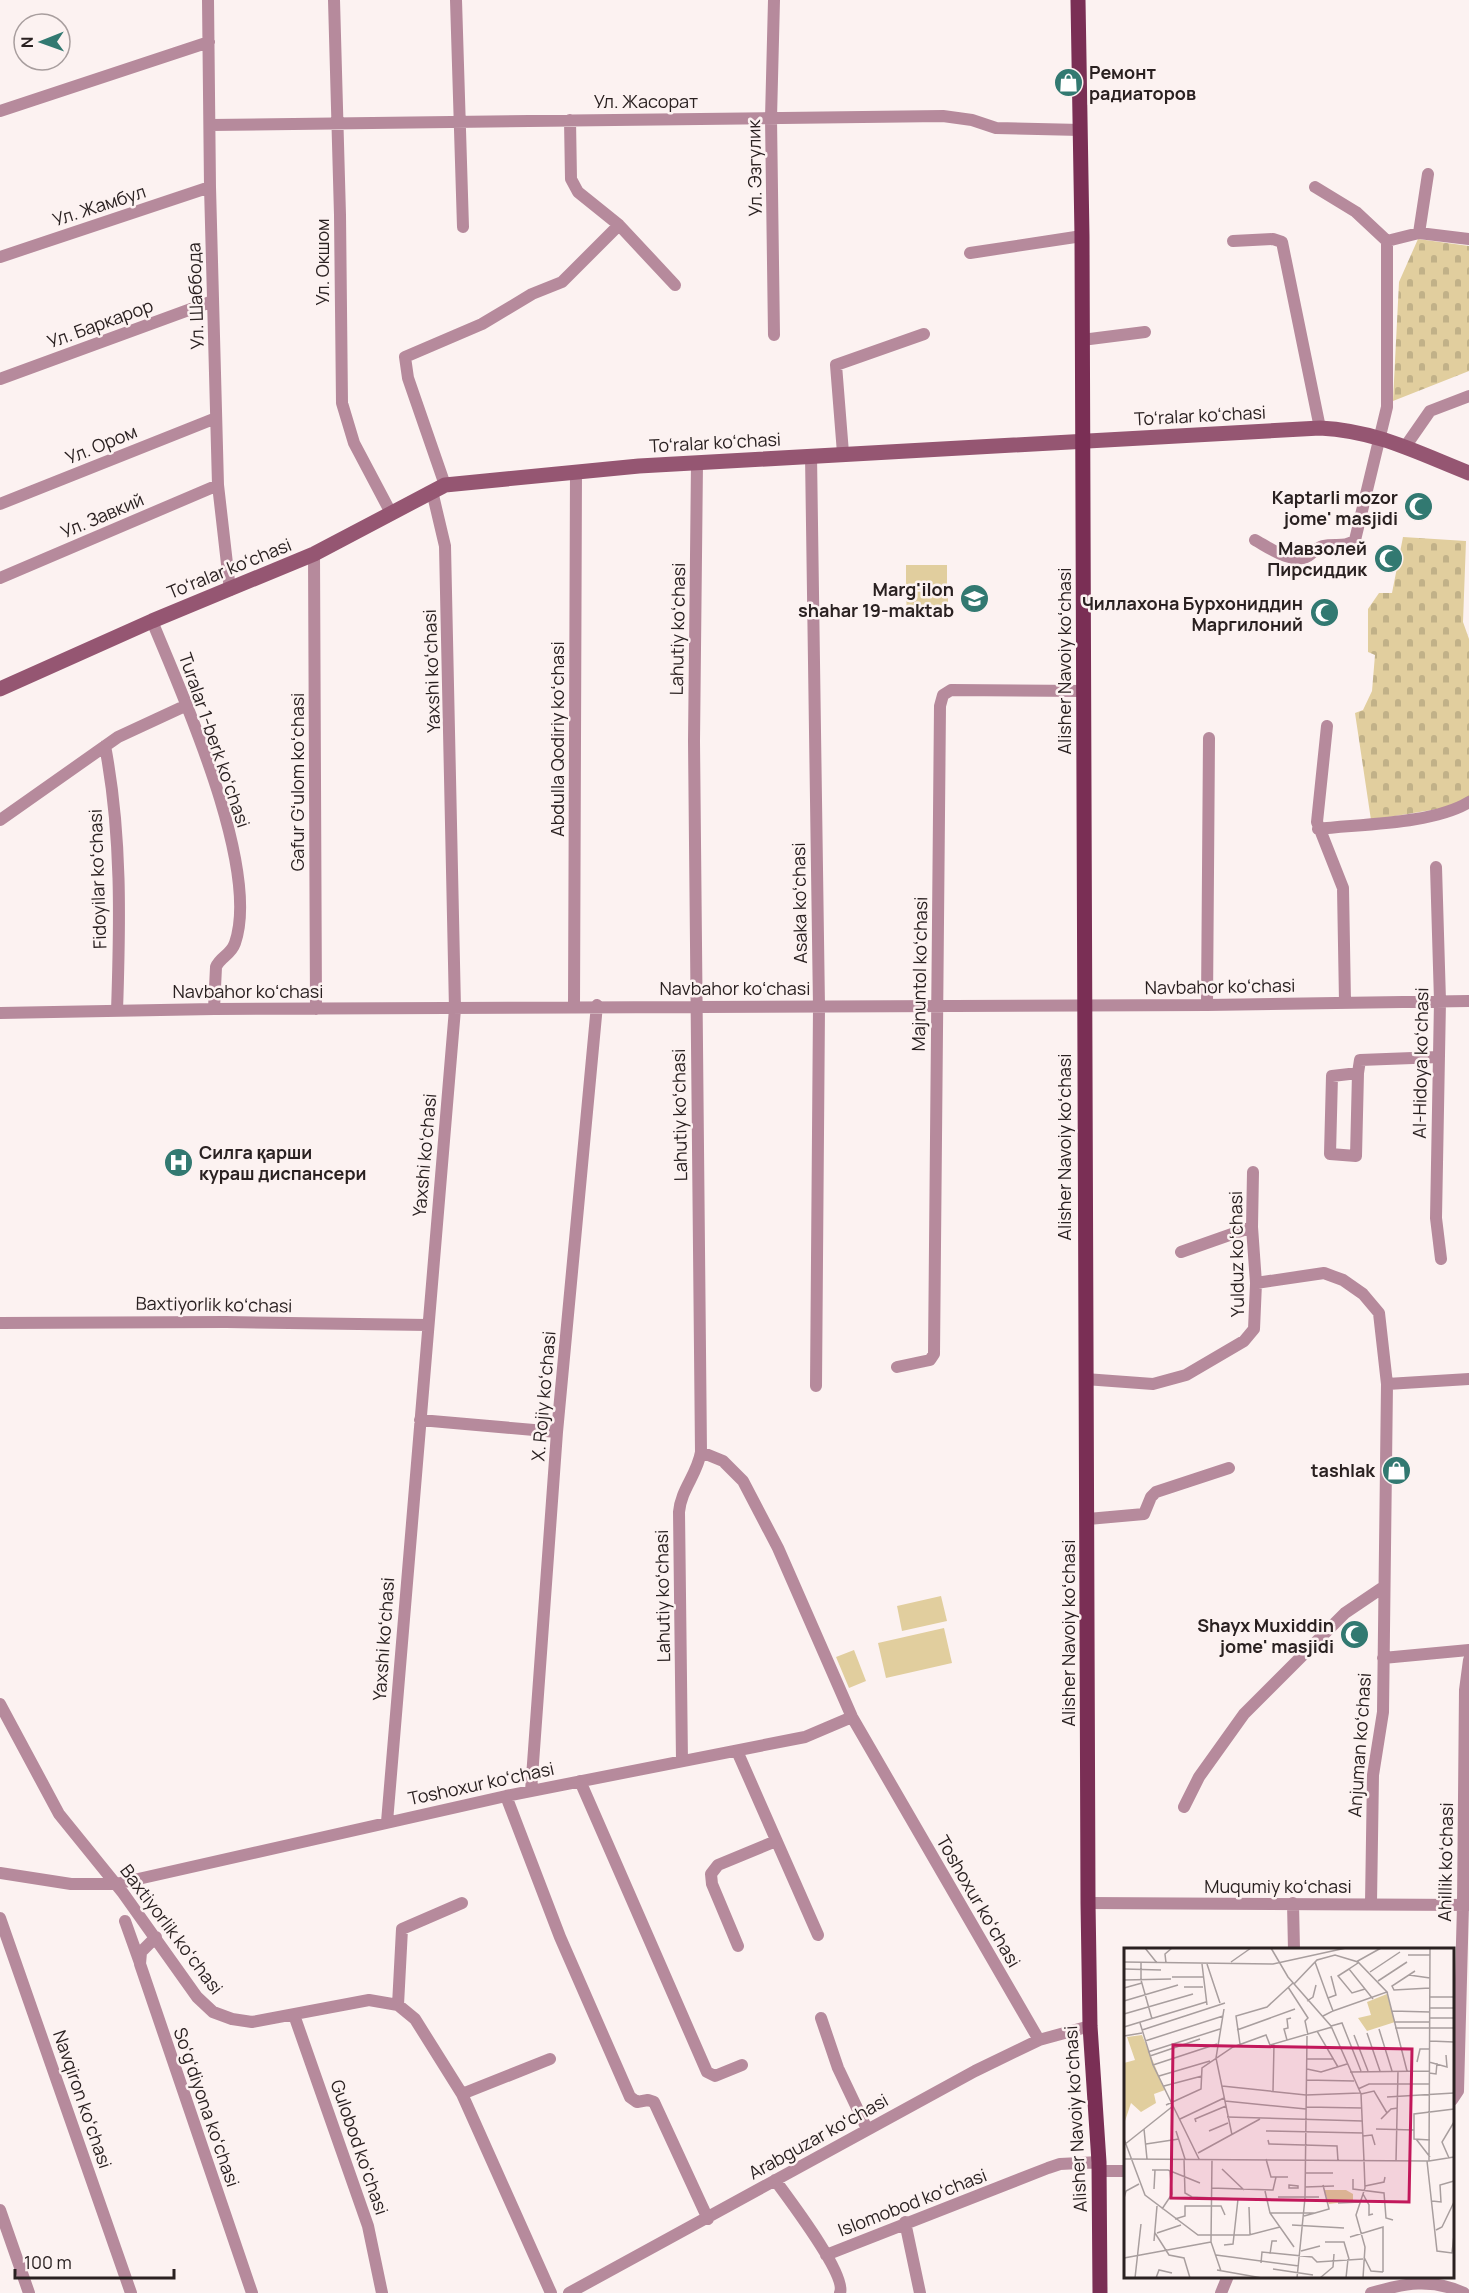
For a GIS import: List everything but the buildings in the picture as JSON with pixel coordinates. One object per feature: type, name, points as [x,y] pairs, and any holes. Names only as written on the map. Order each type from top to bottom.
[{"type":"main road","name":"Alisher Navoiy koʻchasi","points":[[1078,0],[1082,236],[1088,1903],[1090,2026],[1099,2167],[1100,2293]]},
{"type":"main road","name":"Toʻralar koʻchasi","points":[[0,689],[152,621],[314,554],[438,488],[576,471],[811,455],[1320,428],[1362,431],[1382,437],[1469,473]]},
{"type":"street","name":"Ул. Шаббода","points":[[208,0],[210,187],[218,485],[230,590]]},
{"type":"street","name":"Ул. Окшом","points":[[334,0],[342,403],[354,443],[391,513]]},
{"type":"street","points":[[456,0],[463,227]]},
{"type":"street","name":"Ул. Эзгулик","points":[[774,0],[771,118],[774,335]]},
{"type":"street","points":[[0,111],[209,42]]},
{"type":"street","name":"Ул. Жасорат","points":[[210,125],[943,116],[972,120],[996,128],[1081,130]]},
{"type":"street","points":[[570,120],[570,179],[578,192],[619,225],[675,285]]},
{"type":"street","points":[[1419,233],[1428,174]]},
{"type":"street","name":"Ул. Жамбул","points":[[0,257],[210,187]]},
{"type":"street","points":[[1255,540],[1287,556],[1298,558],[1308,556],[1322,546],[1347,545],[1353,542],[1382,437],[1387,407],[1387,241],[1356,212],[1315,187]]},
{"type":"street","name":"Yaxshi koʻchasi","points":[[387,1821],[455,1009],[445,546],[438,488],[408,378],[405,357],[482,324],[532,294],[562,282],[619,225]]},
{"type":"street","points":[[1387,241],[1419,233],[1469,239]]},
{"type":"street","points":[[970,253],[1082,236]]},
{"type":"street","points":[[1233,241],[1273,239],[1282,242],[1320,428]]},
{"type":"street","name":"Ул. Баркарор","points":[[0,379],[213,301]]},
{"type":"street","points":[[1082,340],[1145,332]]},
{"type":"street","points":[[843,453],[836,364],[924,334]]},
{"type":"street","points":[[1405,447],[1430,411],[1469,396]]},
{"type":"street","name":"Ул. Ором","points":[[0,504],[216,418]]},
{"type":"street","name":"Asaka koʻchasi","points":[[811,455],[819,1007],[816,1386]]},
{"type":"street","name":"Lahutiy koʻchasi","points":[[682,1761],[679,1512],[682,1495],[699,1467],[700,1452],[694,741],[697,463]]},
{"type":"street","name":"Abdulla Qodiriy koʻchasi","points":[[574,1006],[576,471]]},
{"type":"street","name":"Ул. Завкий","points":[[0,578],[218,485]]},
{"type":"street","name":"Gafur Gʻulom koʻchasi","points":[[314,554],[316,1009]]},
{"type":"street","name":"Turalar 1-berk koʻchasi","points":[[152,621],[187,705],[229,830],[239,873],[239,928],[229,956],[218,962],[216,967],[214,1008]]},
{"type":"street","name":"Majnuntol koʻchasi","points":[[897,1367],[930,1360],[934,1354],[940,706],[943,695],[951,690],[1084,691]]},
{"type":"street","points":[[0,820],[145,722],[187,705]]},
{"type":"street","points":[[1327,726],[1317,812],[1318,830],[1343,888],[1345,1002]]},
{"type":"street","points":[[1207,1005],[1209,738]]},
{"type":"street","name":"Fidoyilar koʻchasi","points":[[105,747],[111,777],[119,863],[117,1011]]},
{"type":"street","points":[[1318,830],[1431,816],[1469,802]]},
{"type":"street","name":"Al-Hidoya koʻchasi","points":[[1436,867],[1440,1000],[1436,1218],[1441,1259]]},
{"type":"street","name":"Navbahor koʻchasi","points":[[0,1013],[214,1008],[455,1009],[597,1005],[819,1007],[1207,1005],[1469,1001]]},
{"type":"street","name":"X. Rojiy koʻchasi","points":[[531,1791],[557,1432],[597,1005]]},
{"type":"street","points":[[1358,1073],[1332,1076],[1330,1154],[1356,1156],[1360,1060],[1439,1057]]},
{"type":"street","name":"Yulduz koʻchasi","points":[[1085,1379],[1153,1384],[1186,1375],[1244,1341],[1254,1329],[1256,1283],[1252,1227],[1253,1172]]},
{"type":"street","points":[[1181,1252],[1252,1227]]},
{"type":"street","name":"Anjuman koʻchasi","points":[[1256,1283],[1324,1273],[1343,1280],[1363,1294],[1379,1313],[1387,1384],[1382,1588],[1383,1712],[1373,1775],[1371,1903]]},
{"type":"street","name":"Baxtiyorlik koʻchasi","points":[[0,1323],[226,1322],[428,1325]]},
{"type":"street","points":[[1387,1384],[1469,1378]]},
{"type":"street","points":[[420,1420],[557,1432]]},
{"type":"street","name":"Toshoxur koʻchasi","points":[[700,1452],[723,1461],[743,1481],[778,1548],[820,1650],[852,1717],[1039,2040]]},
{"type":"street","points":[[1088,1519],[1144,1514],[1151,1497],[1156,1492],[1229,1468]]},
{"type":"street","points":[[1184,1807],[1199,1777],[1244,1714],[1345,1613],[1382,1588]]},
{"type":"street","points":[[1383,1658],[1469,1650]]},
{"type":"street","name":"Ahillik koʻchasi","points":[[1454,2097],[1458,2091],[1466,1905],[1465,1690],[1469,1660]]},
{"type":"street","name":"Baxtiyorlik koʻchasi","points":[[0,1704],[4,1722],[59,1814],[156,1937],[197,1997],[213,2012],[232,2019],[252,2022],[294,2015],[354,2000],[398,2005]]},
{"type":"street","name":"Toshoxur koʻchasi","points":[[0,1873],[70,1884],[116,1884],[387,1821],[805,1737],[852,1717]]},
{"type":"street","points":[[737,1751],[818,1935]]},
{"type":"street","points":[[580,1781],[707,2072],[715,2076],[742,2065]]},
{"type":"street","points":[[506,1796],[560,1937],[630,2097],[637,2102],[648,2100],[654,2102],[708,2219]]},
{"type":"street","points":[[738,1946],[712,1884],[711,1874],[718,1865],[776,1841]]},
{"type":"street","name":"Muqumiy koʻchasi","points":[[1088,1903],[1466,1905]]},
{"type":"street","points":[[1293,1903],[1294,1948]]},
{"type":"street","points":[[462,1904],[402,1929],[398,2005],[415,2019],[424,2031],[462,2094],[551,2293]]},
{"type":"street","name":"Navqiron koʻchasi","points":[[0,1918],[131,2293]]},
{"type":"street","name":"Soʻgʻdiyona koʻchasi","points":[[125,1922],[252,2293]]},
{"type":"street","points":[[140,1964],[141,1952],[156,1937]]},
{"type":"street","name":"Gulobod koʻchasi","points":[[294,2015],[368,2226],[382,2293]]},
{"type":"street","points":[[820,2018],[838,2068],[867,2129]]},
{"type":"street","name":"Arabguzar koʻchasi","points":[[569,2293],[585,2290],[867,2129],[1039,2040],[1090,2026]]},
{"type":"street","points":[[462,2094],[550,2060]]},
{"type":"street","name":"Islomobod koʻchasi","points":[[775,2180],[826,2254],[1060,2164],[1124,2171]]},
{"type":"street","points":[[0,2210],[29,2293]]},
{"type":"street","points":[[905,2222],[920,2293]]},
{"type":"street","points":[[826,2254],[841,2285],[840,2293]]},
{"type":"street","points":[[1221,2293],[1228,2278]]},
{"type":"street","points":[[1371,2293],[1407,2280],[1433,2282],[1464,2293]]},
{"type":"green space","points":[[1418,239],[1469,246],[1469,371],[1393,401],[1399,282]]},
{"type":"green space","points":[[1403,537],[1466,541],[1463,622],[1469,639],[1469,798],[1450,807],[1371,820],[1355,713],[1363,710],[1372,691],[1375,655],[1368,652],[1368,609],[1379,593],[1392,593]]},
{"type":"green space","points":[[906,565],[947,565],[947,589],[906,590]]},
{"type":"green space","points":[[948,591],[948,616],[907,616],[906,592]]},
{"type":"green space","points":[[941,1596],[947,1621],[902,1631],[897,1606]]},
{"type":"green space","points":[[944,1628],[952,1663],[886,1678],[878,1643]]},
{"type":"green space","points":[[854,1650],[866,1681],[849,1688],[836,1657]]},
{"type":"place","name":"Ремонт радиаторов","points":[[1068,82]]},
{"type":"place","name":"Kaptarli mozor jome' masjidi","points":[[1419,507]]},
{"type":"place","name":"Мавзолей Пирсиддик","points":[[1388,558]]},
{"type":"place","name":"Marg'ilon shahar 19-maktab","points":[[975,599]]},
{"type":"place","name":"Чиллахона Бурхониддин Маргилоний","points":[[1324,613]]},
{"type":"place","name":"Силга қарши кураш диспансери","points":[[178,1162]]},
{"type":"place","name":"tashlak","points":[[1396,1470]]},
{"type":"place","name":"Shayx Muxiddin jome' masjidi","points":[[1355,1635]]}]
